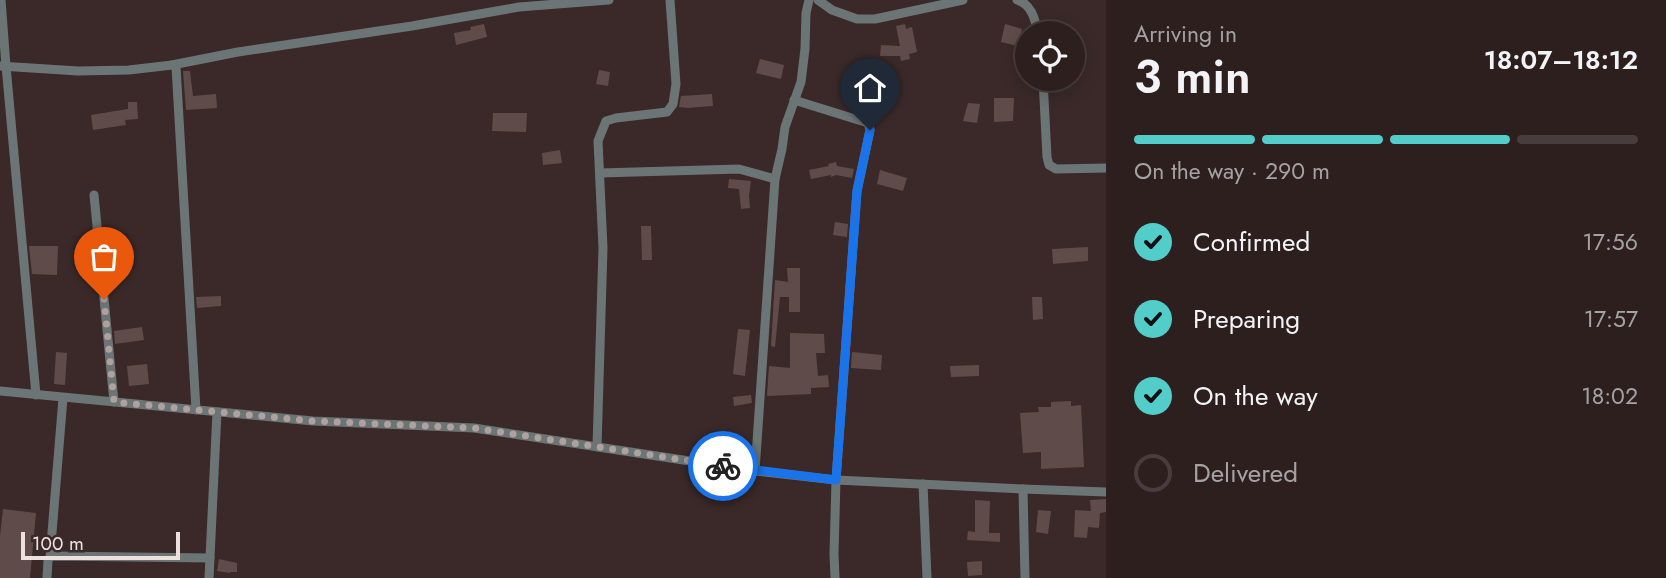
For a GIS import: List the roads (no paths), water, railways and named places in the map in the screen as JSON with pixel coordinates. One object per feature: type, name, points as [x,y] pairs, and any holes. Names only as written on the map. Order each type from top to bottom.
[{"type":"street","points":[[1,0],[3,66],[36,395]]},
{"type":"street","points":[[3,66],[78,71],[129,70],[519,7],[609,0]]},
{"type":"street","points":[[597,447],[603,248],[598,141],[606,121],[667,112],[673,104],[676,84],[670,0]]},
{"type":"street","points":[[755,471],[775,179],[785,127],[801,82],[809,0]]},
{"type":"street","points":[[818,0],[832,10],[857,19],[875,19],[963,0]]},
{"type":"street","points":[[1017,0],[1023,2],[1034,15],[1035,21]]},
{"type":"street","points":[[172,65],[177,72],[196,410]]},
{"type":"street","points":[[1043,91],[1046,158],[1049,164],[1056,169],[1106,168]]},
{"type":"street","points":[[794,100],[868,123],[870,130],[857,191],[836,480],[835,578]]},
{"type":"street","points":[[600,173],[739,169],[775,179]]},
{"type":"street","points":[[93,195],[114,402]]},
{"type":"street","points":[[0,391],[313,421],[474,428],[755,471],[836,480],[1106,492]]},
{"type":"street","points":[[47,578],[63,398]]},
{"type":"street","points":[[209,578],[218,412]]},
{"type":"street","points":[[923,484],[927,578]]},
{"type":"street","points":[[1023,489],[1025,578]]},
{"type":"street","points":[[50,557],[210,558]]}]
